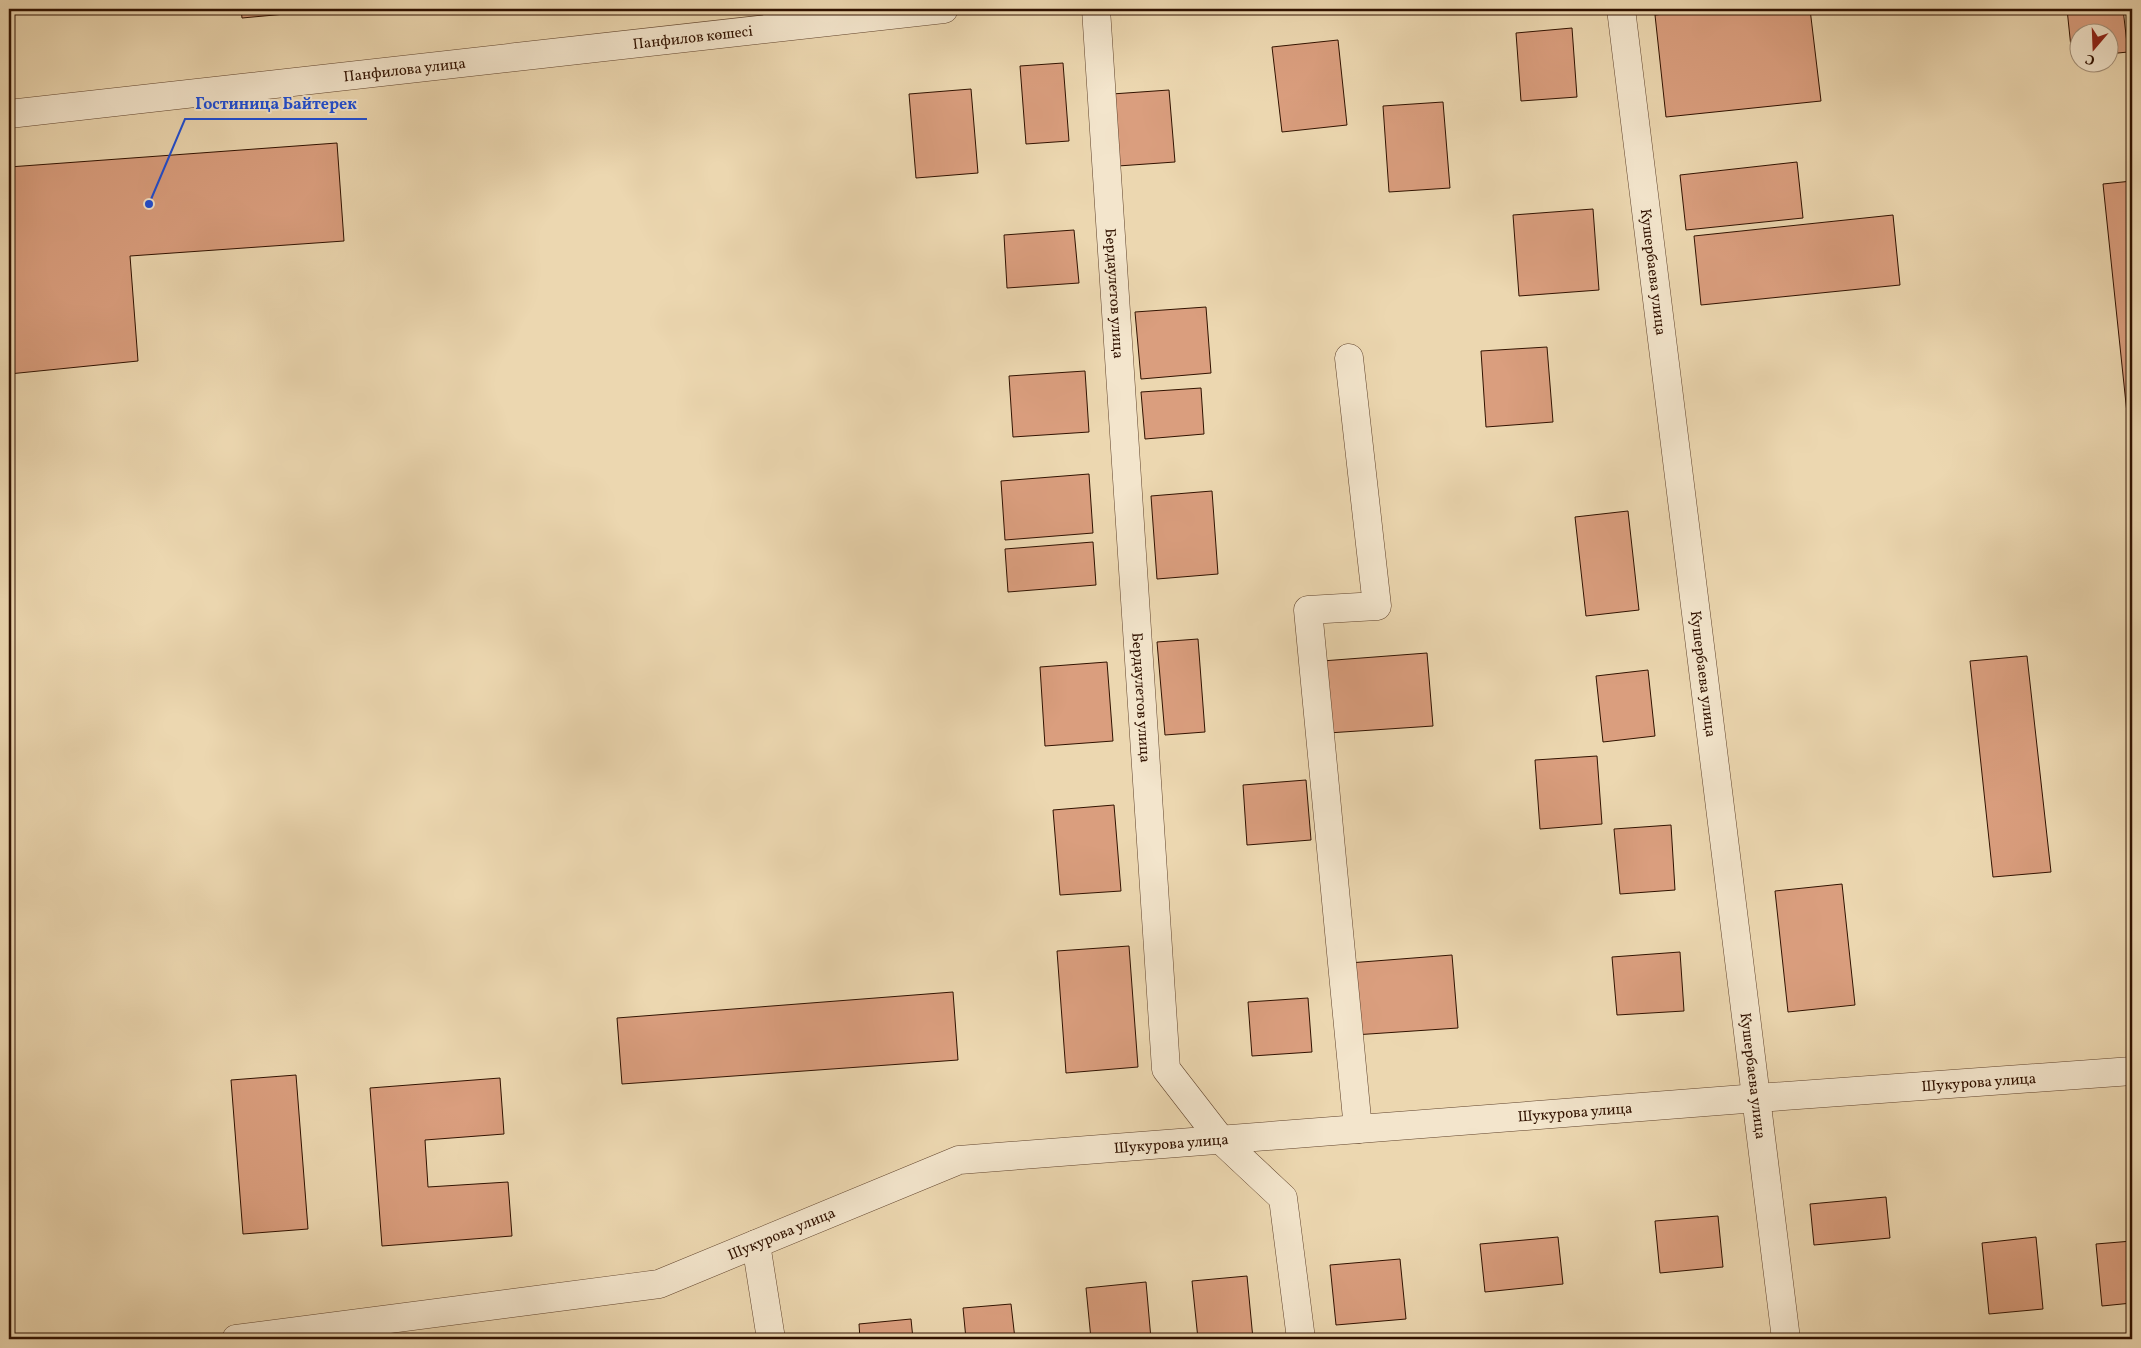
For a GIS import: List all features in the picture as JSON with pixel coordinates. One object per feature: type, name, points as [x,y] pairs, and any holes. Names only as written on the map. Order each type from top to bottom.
[{"type":"street","name":"Панфилов көшесі","points":[[530,54],[944,9]]},
{"type":"street","name":"Бердаулетов улица","points":[[1096,9],[1166,1070],[1221,1140],[1283,1198],[1301,1339]]},
{"type":"street","name":"Кушербаева улица","points":[[1621,9],[1786,1339]]},
{"type":"street","name":"Панфилова улица","points":[[9,114],[530,54]]},
{"type":"street","points":[[1349,358],[1376,606],[1308,610],[1358,1129]]},
{"type":"street","name":"Шукурова улица","points":[[236,1339],[659,1284],[959,1160],[2132,1071]]},
{"type":"street","points":[[756,1244],[771,1339]]},
{"type":"building","points":[[241,9],[340,9],[242,18]]},
{"type":"building","points":[[1711,9],[1810,9],[1821,101],[1666,117],[1655,15]]},
{"type":"building","points":[[2067,9],[2123,9],[2128,52],[2118,53],[2118,22],[2068,22]]},
{"type":"building","points":[[1572,28],[1577,97],[1521,101],[1516,33]]},
{"type":"building","points":[[1338,40],[1347,125],[1282,132],[1272,47]]},
{"type":"building","points":[[1063,63],[1069,141],[1026,144],[1020,66]]},
{"type":"building","points":[[971,89],[978,173],[916,178],[909,94]]},
{"type":"building","points":[[1169,90],[1175,162],[1118,166],[1112,94]]},
{"type":"building","points":[[1443,102],[1450,188],[1389,192],[1383,106]]},
{"type":"building","points":[[337,143],[344,241],[130,256],[138,361],[9,374],[9,167]]},
{"type":"building","points":[[1797,162],[1803,218],[1686,230],[1680,175]]},
{"type":"building","points":[[2132,181],[2132,461],[2103,184]]},
{"type":"building","points":[[1593,209],[1599,290],[1519,296],[1513,215]]},
{"type":"building","points":[[1893,215],[1900,285],[1701,305],[1694,236]]},
{"type":"building","points":[[1074,230],[1079,283],[1007,288],[1004,235]]},
{"type":"building","points":[[1206,307],[1211,373],[1141,379],[1135,312]]},
{"type":"building","points":[[1547,347],[1553,422],[1486,427],[1481,351]]},
{"type":"building","points":[[1085,371],[1089,432],[1013,437],[1009,376]]},
{"type":"building","points":[[1201,388],[1204,434],[1145,439],[1141,392]]},
{"type":"building","points":[[1089,474],[1093,533],[1005,540],[1001,481]]},
{"type":"building","points":[[1212,491],[1218,574],[1157,579],[1151,496]]},
{"type":"building","points":[[1628,511],[1639,610],[1586,616],[1575,517]]},
{"type":"building","points":[[1093,542],[1096,585],[1008,592],[1005,549]]},
{"type":"building","points":[[1198,639],[1205,732],[1165,735],[1157,642]]},
{"type":"building","points":[[1427,653],[1433,726],[1328,733],[1322,661]]},
{"type":"building","points":[[2027,656],[2051,872],[1993,877],[1970,661]]},
{"type":"building","points":[[1107,662],[1113,741],[1045,746],[1040,667]]},
{"type":"building","points":[[1648,670],[1655,736],[1603,742],[1596,676]]},
{"type":"building","points":[[1597,756],[1602,824],[1540,829],[1535,760]]},
{"type":"building","points":[[1306,780],[1311,840],[1247,845],[1243,785]]},
{"type":"building","points":[[1114,805],[1121,891],[1060,895],[1053,810]]},
{"type":"building","points":[[1671,825],[1675,890],[1620,894],[1614,829]]},
{"type":"building","points":[[1842,884],[1855,1005],[1788,1012],[1775,891]]},
{"type":"building","points":[[1129,946],[1138,1067],[1066,1073],[1057,951]]},
{"type":"building","points":[[1680,952],[1684,1011],[1617,1015],[1612,957]]},
{"type":"building","points":[[1452,955],[1458,1028],[1354,1035],[1349,963]]},
{"type":"building","points":[[953,992],[958,1060],[622,1084],[617,1018]]},
{"type":"building","points":[[1308,998],[1312,1052],[1252,1056],[1248,1002]]},
{"type":"building","points":[[296,1075],[308,1229],[243,1234],[231,1080]]},
{"type":"building","points":[[500,1078],[504,1134],[425,1140],[428,1187],[508,1182],[512,1236],[382,1246],[370,1088]]},
{"type":"building","points":[[1886,1197],[1890,1238],[1814,1245],[1810,1204]]},
{"type":"building","points":[[1718,1216],[1723,1267],[1660,1273],[1655,1221]]},
{"type":"building","points":[[1558,1237],[1563,1284],[1485,1292],[1480,1244]]},
{"type":"building","points":[[2036,1237],[2043,1309],[1989,1314],[1982,1243]]},
{"type":"building","points":[[2132,1241],[2132,1303],[2102,1306],[2096,1244]]},
{"type":"building","points":[[1400,1259],[1406,1319],[1336,1325],[1330,1265]]},
{"type":"building","points":[[1247,1276],[1253,1339],[1198,1339],[1192,1281]]},
{"type":"building","points":[[1146,1282],[1151,1339],[1091,1339],[1086,1288]]},
{"type":"building","points":[[1011,1304],[1015,1339],[966,1339],[963,1308]]},
{"type":"building","points":[[911,1319],[913,1339],[860,1339],[859,1324]]},
{"type":"building","points":[[2132,1334],[2132,1339],[2110,1339],[2109,1337]]},
{"type":"place","name":"Гостиница Байтерек","points":[[149,204]]}]
